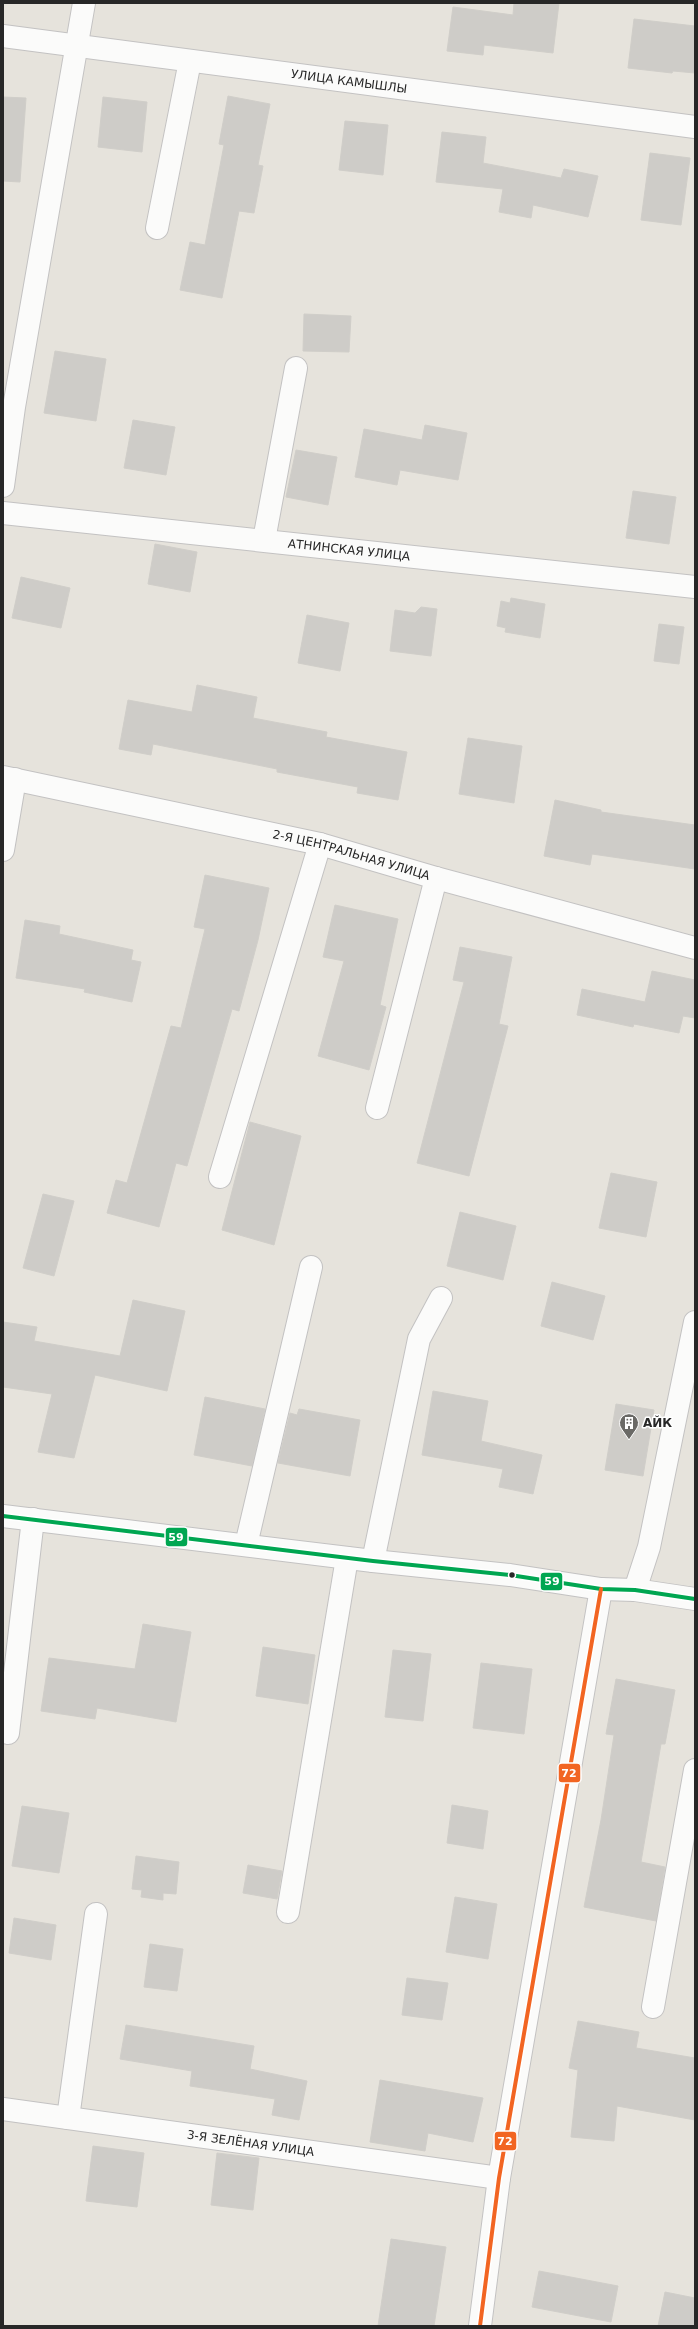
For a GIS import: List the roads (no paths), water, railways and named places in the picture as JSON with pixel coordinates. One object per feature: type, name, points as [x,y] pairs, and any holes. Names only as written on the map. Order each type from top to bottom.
[{"type":"street","points":[[3,486],[9,406],[84,3]]},
{"type":"street","name":"УЛИЦА КАМЫШЛЫ","points":[[3,36],[695,127]]},
{"type":"street","points":[[157,228],[190,61]]},
{"type":"street","points":[[264,540],[296,368]]},
{"type":"street","name":"АТНИНСКАЯ УЛИЦА","points":[[3,513],[695,587]]},
{"type":"street","points":[[3,850],[9,778]]},
{"type":"street","name":"2-Я ЦЕНТРАЛЬНАЯ УЛИЦА","points":[[9,778],[320,844],[436,878],[695,948]]},
{"type":"street","points":[[220,1177],[320,844]]},
{"type":"street","points":[[376,1108],[436,878]]},
{"type":"street","points":[[246,1545],[311,1267]]},
{"type":"street","points":[[373,1561],[419,1340],[441,1298]]},
{"type":"street","points":[[636,1590],[649,1547],[695,1322]]},
{"type":"street","points":[[3,1516],[347,1558],[510,1575],[601,1588],[636,1590],[695,1599]]},
{"type":"street","points":[[8,1733],[33,1520]]},
{"type":"street","points":[[288,1912],[347,1558]]},
{"type":"street","points":[[480,2326],[499,2178],[601,1588]]},
{"type":"street","points":[[653,2008],[695,1770]]},
{"type":"street","points":[[68,2118],[96,1914]]},
{"type":"street","name":"3-Я ЗЕЛЁНАЯ УЛИЦА","points":[[3,2109],[499,2178]]},
{"type":"place","name":"АЙК","points":[[629,1440]]}]
